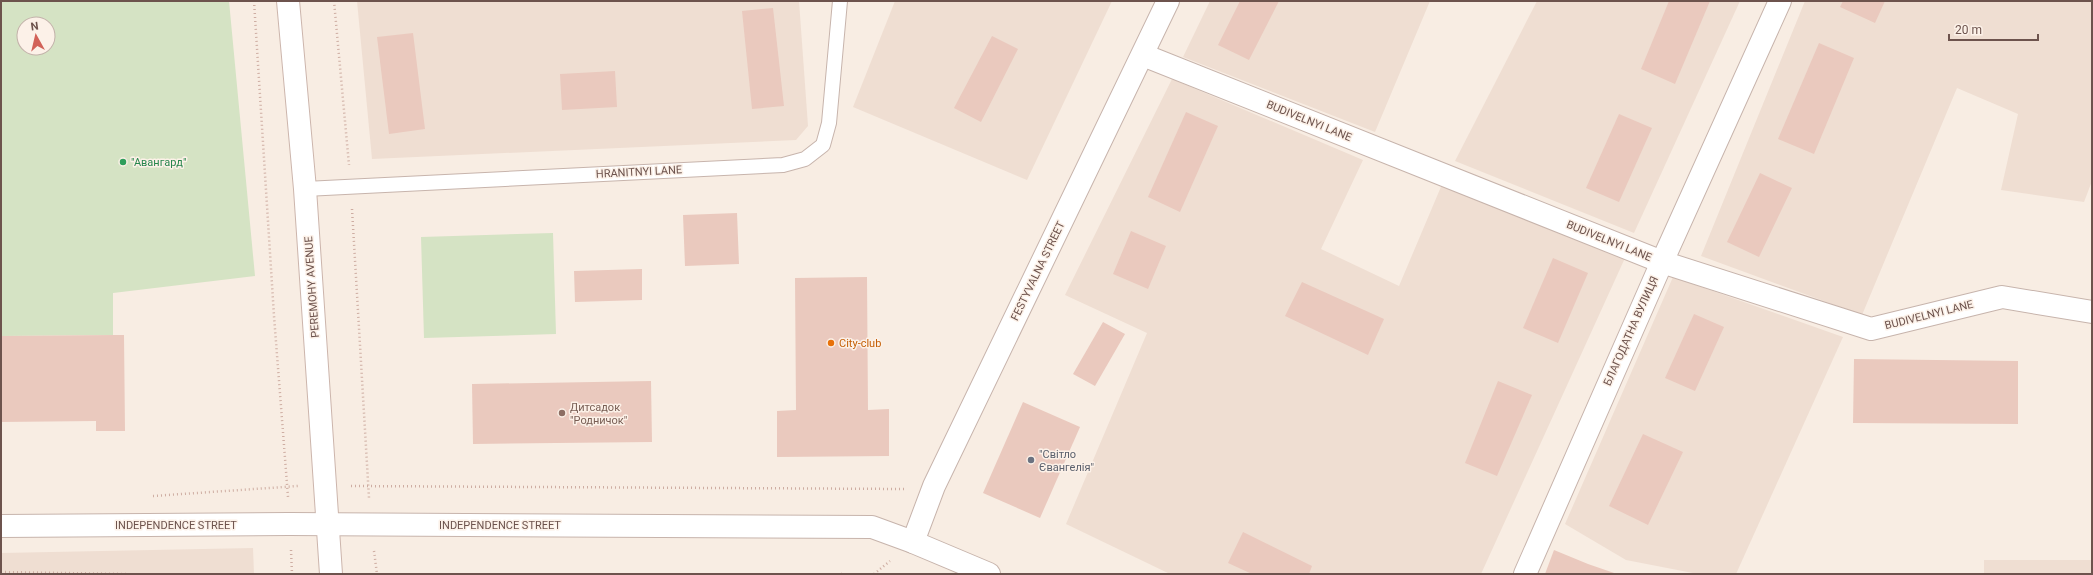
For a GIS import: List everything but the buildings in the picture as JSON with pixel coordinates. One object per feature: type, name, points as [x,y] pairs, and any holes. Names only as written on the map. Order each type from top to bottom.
[{"type":"street","name":"PEREMOHY AVENUE","points":[[288,1],[305,189],[329,526],[331,574]]},
{"type":"street","name":"FESTYVALNA STREET","points":[[913,542],[934,486],[1168,1]]},
{"type":"street","name":"БЛАГОДАТНА ВУЛИЦЯ","points":[[1525,574],[1662,262],[1780,1]]},
{"type":"street","name":"BUDIVELNYI LANE","points":[[1143,55],[1662,262],[1871,329],[2002,297],[2092,312]]},
{"type":"street","name":"INDEPENDENCE STREET","points":[[1,526],[289,524],[329,526],[872,527],[913,542],[989,574]]},
{"type":"lane","name":"HRANITNYI LANE","points":[[305,189],[783,165],[805,159],[823,145],[829,123],[840,1]]},
{"type":"path","points":[[254,1],[274,316],[288,486],[292,574]]},
{"type":"path","points":[[334,1],[351,186],[370,525],[377,574]]},
{"type":"path","points":[[150,497],[288,486],[920,489],[934,486]]},
{"type":"path","points":[[1,572],[128,574]]},
{"type":"shaded area","points":[[357,1],[799,1],[808,126],[796,140],[372,159]]},
{"type":"shaded area","points":[[895,1],[1112,1],[1027,180],[853,107]]},
{"type":"shaded area","points":[[1210,1],[1430,1],[1375,132],[1183,57]]},
{"type":"shaded area","points":[[1537,1],[1740,1],[1634,233],[1455,161]]},
{"type":"shaded area","points":[[1805,1],[2092,1],[2092,181],[2084,202],[2001,190],[2018,114],[1957,88],[1862,315],[1701,256]]},
{"type":"shaded area","points":[[1172,79],[1363,160],[1321,249],[1399,286],[1443,182],[1625,258],[1481,574],[1170,574],[1066,524],[1147,333],[1065,295]]},
{"type":"shaded area","points":[[1673,277],[1843,337],[1736,574],[1698,574],[1626,560],[1565,524]]},
{"type":"shaded area","points":[[253,548],[254,574],[1,574],[1,553]]},
{"type":"shaded area","points":[[1984,560],[2092,560],[2092,574],[1984,574]]},
{"type":"green space","name":"\"Авангард\"","points":[[1,1],[229,1],[255,276],[113,293],[113,335],[1,336]]},
{"type":"green space","points":[[553,233],[556,334],[424,338],[421,237]]},
{"type":"place","name":"\"Авангард\"","points":[[123,162]]},
{"type":"place","name":"City-club","points":[[831,343]]},
{"type":"place","name":"Дитсадок \"Родничок\"","points":[[562,413]]},
{"type":"place","name":"\"Світло Євангелія\"","points":[[1031,460]]}]
